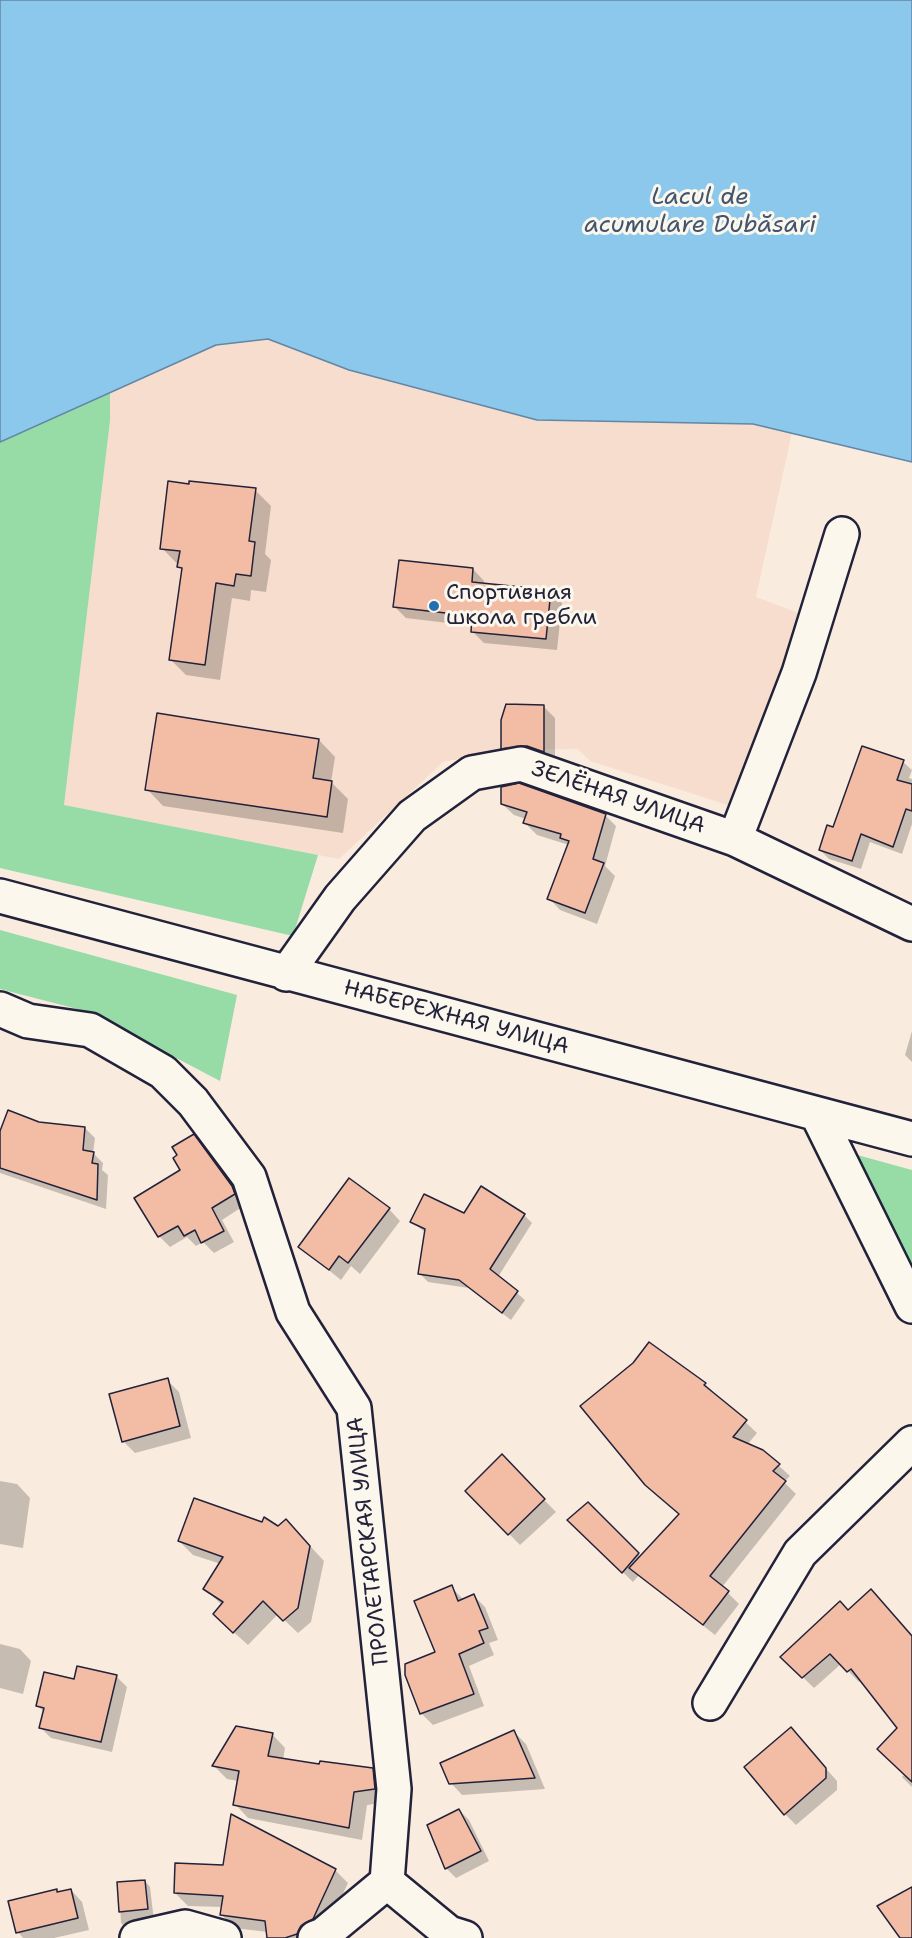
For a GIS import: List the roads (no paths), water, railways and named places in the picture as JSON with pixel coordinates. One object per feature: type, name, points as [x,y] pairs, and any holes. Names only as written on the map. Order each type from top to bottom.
[{"type":"street","points":[[735,839],[799,673],[842,534]]},
{"type":"street","name":"ЗЕЛЁНАЯ УЛИЦА","points":[[286,974],[340,898],[412,816],[472,773],[521,764],[735,839],[912,924]]},
{"type":"street","name":"НАБЕРЕЖНАЯ УЛИЦА","points":[[0,896],[912,1139]]},
{"type":"street","name":"ПРОЛЕТАРСКАЯ УЛИЦА","points":[[0,1009],[28,1021],[90,1030],[163,1072],[193,1102],[249,1177],[294,1312],[354,1408],[394,1789],[387,1882]]},
{"type":"street","points":[[817,1114],[912,1306]]},
{"type":"street","points":[[710,1703],[800,1553],[912,1443]]},
{"type":"street","points":[[315,1938],[323,1935],[387,1882],[449,1933],[465,1938]]},
{"type":"street","points":[[137,1938],[185,1927],[224,1938]]},
{"type":"water","name":"Lacul de acumulare Dubăsari","points":[[0,0],[912,0],[912,462],[753,424],[537,420],[349,370],[268,339],[216,345],[0,442]]},
{"type":"place","name":"Спортивная школа гребли","points":[[434,606]]}]
